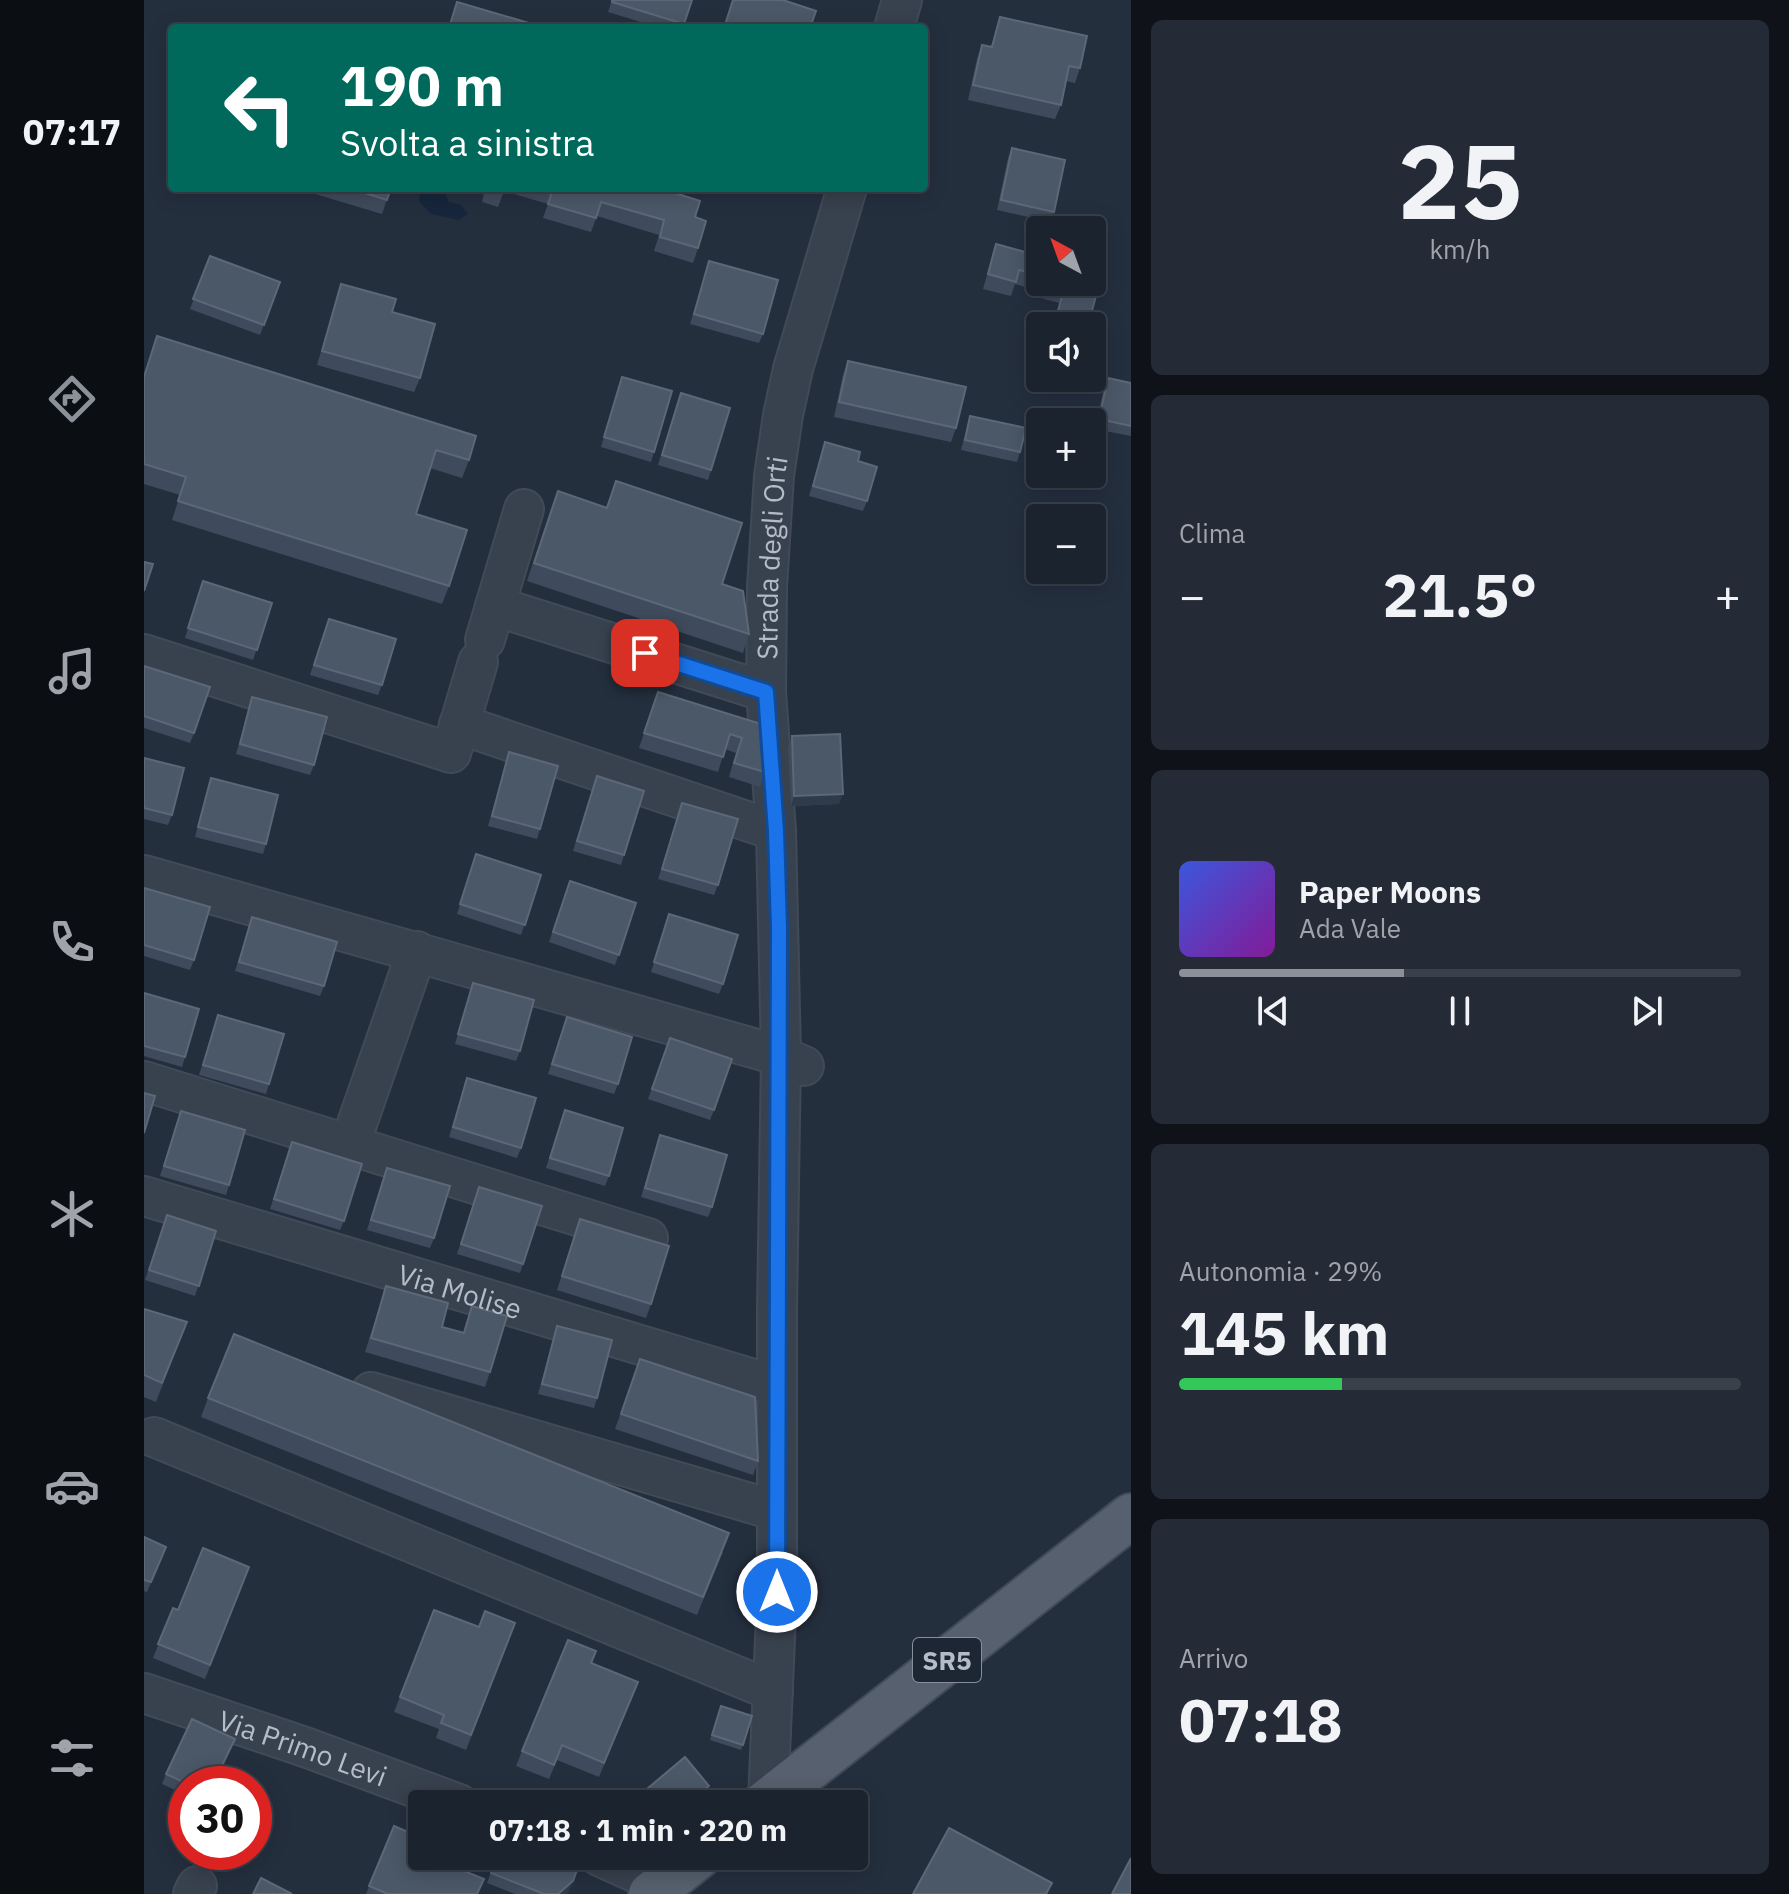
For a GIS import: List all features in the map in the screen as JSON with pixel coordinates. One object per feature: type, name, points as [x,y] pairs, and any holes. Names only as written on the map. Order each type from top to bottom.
[{"type":"main road","name":"SR5","points":[[781,1790],[1131,1516]]},
{"type":"main road","points":[[657,1889],[681,1870]]},
{"type":"street","points":[[895,24],[902,0]]},
{"type":"street","name":"Strada degli Orti","points":[[767,1790],[777,1592],[777,1386],[794,1061],[766,692],[767,587],[774,476],[782,423],[793,369],[846,192]]},
{"type":"street","points":[[144,654],[451,753],[524,509]]},
{"type":"street","points":[[486,636],[766,692]]},
{"type":"street","points":[[459,724],[776,831]]},
{"type":"street","points":[[144,875],[794,1061]]},
{"type":"street","points":[[350,1144],[417,951]]},
{"type":"street","points":[[144,1081],[648,1238]]},
{"type":"street","name":"Via Molise","points":[[144,1196],[777,1386]]},
{"type":"street","points":[[371,1392],[777,1511]]},
{"type":"street","points":[[154,1437],[773,1691]]},
{"type":"street","name":"Via Primo Levi","points":[[144,1693],[421,1790]]},
{"type":"street","points":[[624,1870],[657,1889]]},
{"type":"water","points":[[420,192],[444,192],[449,202],[461,205],[468,214],[459,220],[431,214],[419,201]]},
{"type":"building","points":[[612,0],[692,0],[684,24]]},
{"type":"building","points":[[733,0],[783,0],[816,11],[811,24],[725,24]]},
{"type":"building","points":[[457,2],[532,24],[450,24]]},
{"type":"building","points":[[1000,17],[1087,36],[1080,68],[1069,66],[1061,105],[973,85],[982,45],[992,47]]},
{"type":"building","points":[[1012,148],[1065,160],[1054,212],[1001,200]]},
{"type":"building","points":[[362,192],[390,192],[387,200]]},
{"type":"building","points":[[552,192],[679,192],[700,201],[695,217],[706,221],[698,248],[660,237],[664,220],[601,202],[596,218],[548,204]]},
{"type":"building","points":[[996,244],[1026,252],[1026,272],[1019,270],[1016,282],[988,274]]},
{"type":"building","points":[[210,256],[280,282],[264,325],[193,299]]},
{"type":"building","points":[[709,261],[778,280],[763,334],[694,314]]},
{"type":"building","points":[[341,284],[396,299],[392,312],[435,324],[420,378],[322,351]]},
{"type":"building","points":[[1062,296],[1096,296],[1092,312],[1058,312]]},
{"type":"building","points":[[157,336],[476,436],[469,460],[436,450],[416,514],[467,530],[449,586],[178,501],[186,477],[144,464],[144,377]]},
{"type":"building","points":[[848,361],[966,387],[956,428],[839,402]]},
{"type":"building","points":[[622,377],[672,391],[654,452],[604,437]]},
{"type":"building","points":[[1108,378],[1131,383],[1131,426],[1106,421],[1106,408],[1101,408]]},
{"type":"building","points":[[681,393],[730,408],[711,470],[662,455]]},
{"type":"building","points":[[970,416],[1026,428],[1020,452],[965,440]]},
{"type":"building","points":[[825,442],[860,452],[858,461],[877,467],[867,501],[813,486]]},
{"type":"building","points":[[616,481],[742,523],[722,584],[743,591],[749,634],[534,563],[558,491],[607,508]]},
{"type":"building","points":[[144,562],[153,564],[144,591]]},
{"type":"building","points":[[203,581],[272,603],[257,650],[188,628]]},
{"type":"building","points":[[329,619],[396,639],[382,685],[314,665]]},
{"type":"building","points":[[144,666],[210,687],[194,733],[144,716]]},
{"type":"building","points":[[658,692],[761,724],[765,772],[734,763],[742,738],[730,734],[723,757],[644,733]]},
{"type":"building","points":[[252,697],[327,717],[314,765],[240,744]]},
{"type":"building","points":[[840,734],[843,794],[794,796],[792,736]]},
{"type":"building","points":[[509,752],[558,766],[540,829],[492,816]]},
{"type":"building","points":[[144,758],[184,768],[172,815],[144,808]]},
{"type":"building","points":[[597,776],[644,791],[624,855],[577,841]]},
{"type":"building","points":[[211,778],[278,795],[266,844],[198,827]]},
{"type":"building","points":[[682,803],[738,819],[718,885],[662,869]]},
{"type":"building","points":[[476,854],[541,875],[525,925],[460,904]]},
{"type":"building","points":[[570,881],[636,903],[619,955],[553,932]]},
{"type":"building","points":[[144,888],[210,907],[194,960],[144,945]]},
{"type":"building","points":[[669,914],[738,935],[723,984],[654,962]]},
{"type":"building","points":[[252,917],[337,942],[324,986],[239,962]]},
{"type":"building","points":[[473,983],[534,1000],[520,1051],[458,1034]]},
{"type":"building","points":[[144,993],[199,1009],[185,1057],[144,1046]]},
{"type":"building","points":[[218,1015],[284,1034],[269,1084],[203,1065]]},
{"type":"building","points":[[567,1017],[632,1037],[618,1084],[552,1064]]},
{"type":"building","points":[[670,1038],[732,1059],[714,1110],[652,1089]]},
{"type":"building","points":[[467,1078],[536,1098],[521,1148],[453,1127]]},
{"type":"building","points":[[144,1093],[155,1096],[144,1133]]},
{"type":"building","points":[[565,1110],[623,1128],[609,1176],[550,1158]]},
{"type":"building","points":[[181,1111],[245,1130],[229,1185],[164,1166]]},
{"type":"building","points":[[660,1135],[727,1155],[712,1207],[645,1188]]},
{"type":"building","points":[[292,1142],[362,1164],[344,1221],[274,1199]]},
{"type":"building","points":[[387,1168],[450,1186],[434,1238],[371,1220]]},
{"type":"building","points":[[479,1187],[542,1206],[523,1264],[461,1244]]},
{"type":"building","points":[[167,1215],[216,1231],[199,1286],[149,1270]]},
{"type":"building","points":[[580,1219],[669,1246],[651,1304],[562,1276]]},
{"type":"building","points":[[386,1286],[448,1303],[442,1327],[464,1333],[472,1306],[507,1316],[490,1372],[371,1338]]},
{"type":"building","points":[[144,1309],[187,1322],[162,1383],[144,1375]]},
{"type":"building","points":[[557,1326],[612,1340],[597,1398],[542,1384]]},
{"type":"building","points":[[234,1334],[729,1533],[703,1597],[208,1398]]},
{"type":"building","points":[[640,1359],[755,1397],[758,1461],[621,1414]]},
{"type":"building","points":[[144,1537],[166,1547],[151,1582],[144,1580]]},
{"type":"building","points":[[203,1548],[249,1567],[210,1665],[158,1644],[173,1608],[178,1610]]},
{"type":"building","points":[[434,1610],[479,1627],[485,1611],[515,1623],[471,1735],[441,1723],[444,1715],[400,1697]]},
{"type":"building","points":[[568,1640],[596,1651],[591,1663],[638,1682],[604,1763],[562,1745],[554,1765],[522,1751]]},
{"type":"building","points":[[721,1706],[752,1716],[743,1745],[712,1735]]},
{"type":"building","points":[[192,1719],[235,1739],[222,1766],[170,1766]]},
{"type":"building","points":[[685,1757],[709,1786],[704,1790],[646,1790]]},
{"type":"building","points":[[394,1826],[408,1832],[408,1870],[462,1870],[484,1879],[477,1894],[388,1894],[369,1886]]},
{"type":"building","points":[[949,1828],[1052,1883],[1046,1894],[913,1894]]},
{"type":"building","points":[[1131,1858],[1131,1894],[1112,1894]]},
{"type":"building","points":[[492,1870],[577,1870],[573,1881],[558,1894],[544,1894],[491,1873]]},
{"type":"building","points":[[261,1878],[292,1894],[253,1894]]},
{"type":"route","points":[[645,653],[766,692],[776,831],[781,1056],[777,1592]]}]
